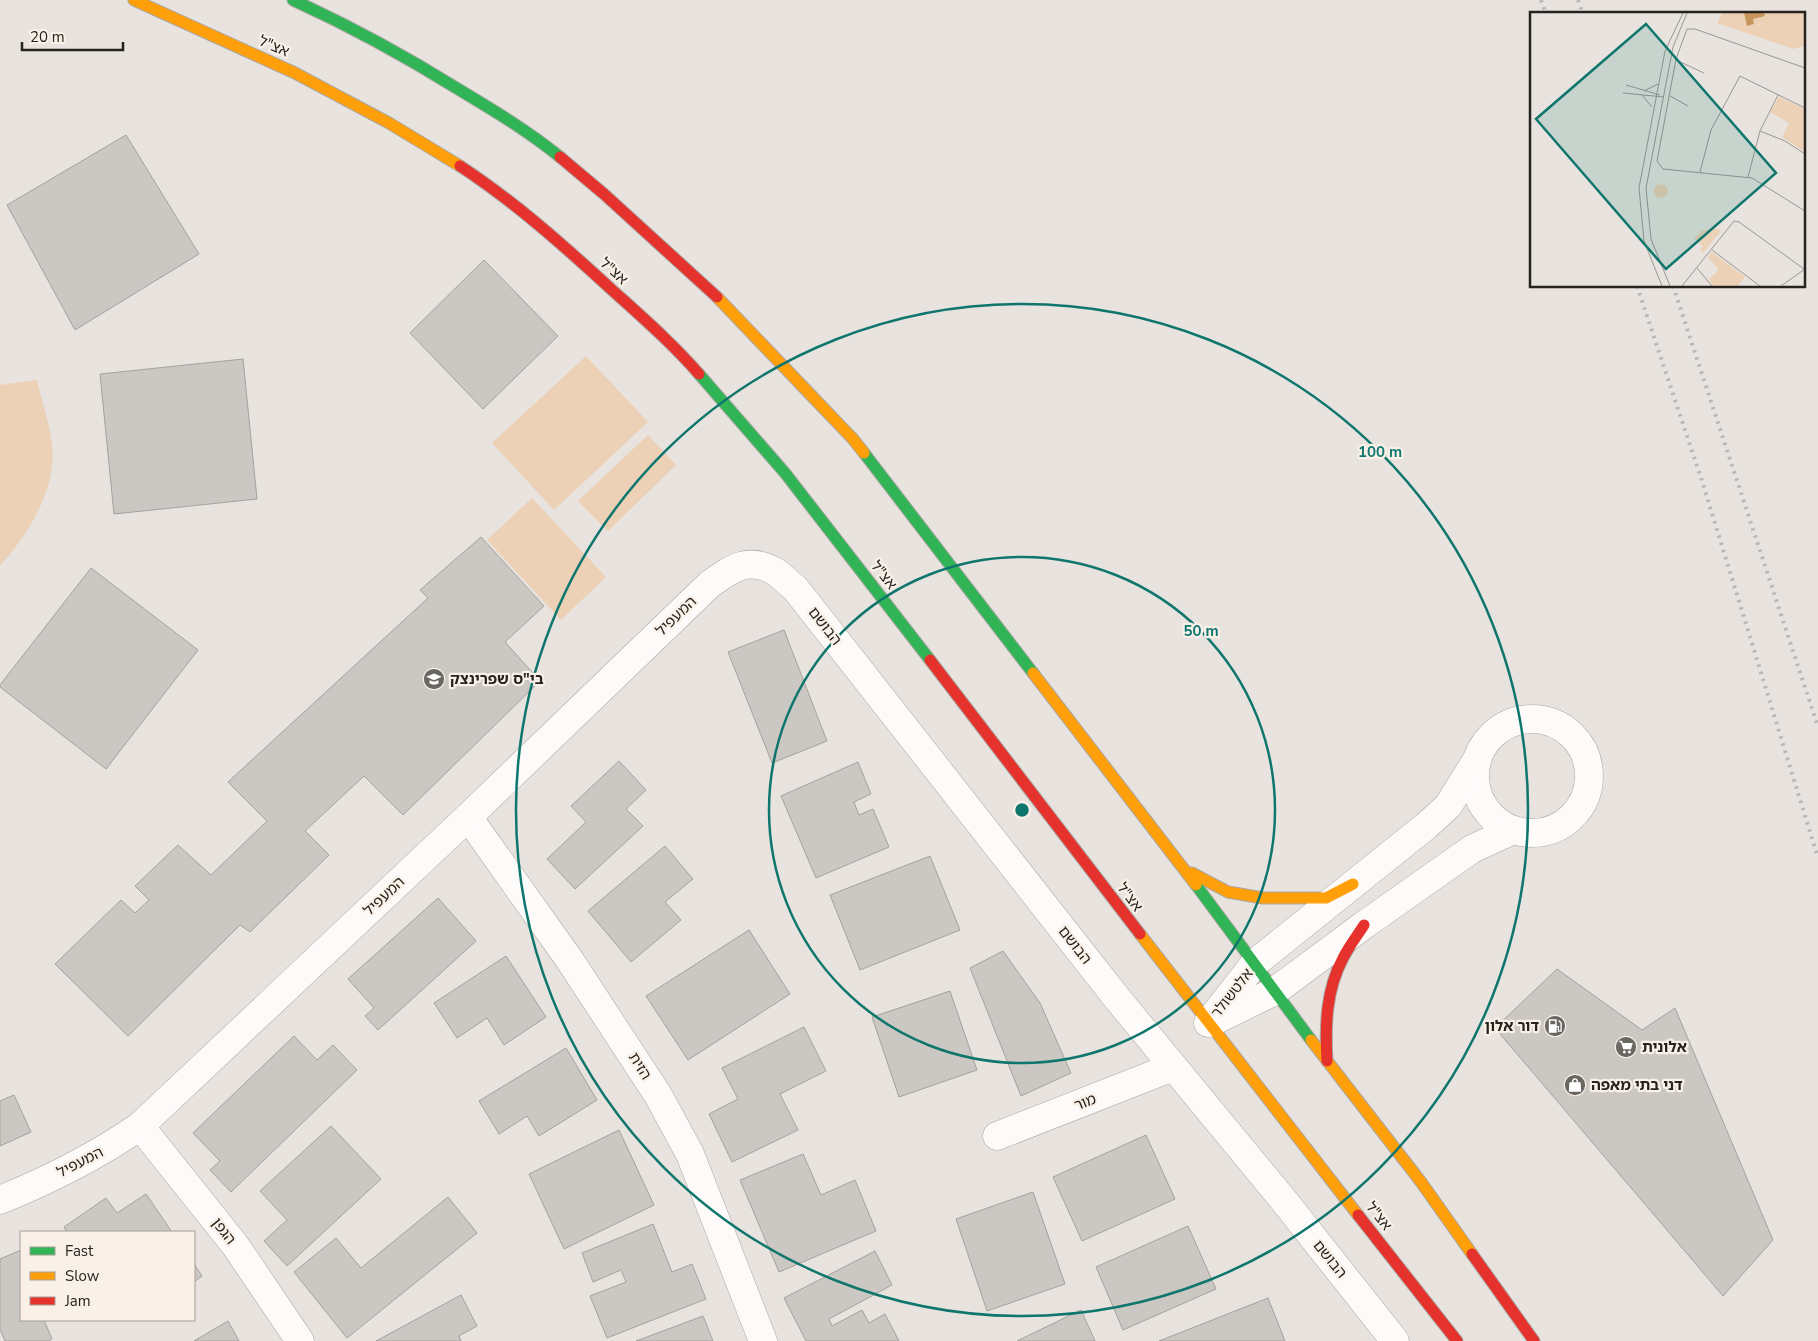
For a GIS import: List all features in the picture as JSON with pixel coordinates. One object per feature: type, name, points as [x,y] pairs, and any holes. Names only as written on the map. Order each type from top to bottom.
[{"type":"main road","name":"אצ\"ל","points":[[134,0],[295,73],[389,123],[462,167],[518,207],[561,242],[678,350],[785,473],[856,563],[1208,1023],[1457,1341]]},
{"type":"main road","points":[[293,0],[324,14],[422,67],[496,112],[558,155],[724,303],[853,439],[1421,1182],[1534,1341]]},
{"type":"main road","points":[[1182,867],[1210,885],[1228,893],[1249,898],[1301,900],[1327,898],[1353,884]]},
{"type":"main road","points":[[1327,1060],[1326,1026],[1328,1002],[1333,981],[1342,958],[1364,925]]},
{"type":"street","name":"המעפיל","points":[[0,1200],[79,1163],[109,1147],[140,1126],[468,817],[710,584],[729,571],[746,563]]},
{"type":"street","name":"הבושם","points":[[746,563],[774,570],[795,588],[1173,1067],[1382,1337]]},
{"type":"street","points":[[1533,718],[1552,722],[1568,731],[1581,746],[1588,763],[1590,782],[1585,800],[1574,816],[1559,827],[1541,834],[1522,834],[1512,830],[1504,827],[1488,815],[1478,799],[1474,780],[1476,761],[1485,744],[1497,730],[1514,721],[1533,718]]},
{"type":"street","name":"אלטשולר","points":[[1208,1023],[1254,963],[1426,826],[1448,806],[1476,761]]},
{"type":"street","name":"הזית","points":[[468,817],[570,959],[658,1096],[690,1154],[763,1341]]},
{"type":"street","name":"אלטשולר","points":[[1208,1023],[1275,990],[1472,849],[1512,830]]},
{"type":"street","name":"מור","points":[[997,1136],[1173,1067]]},
{"type":"street","name":"הגפן","points":[[140,1126],[235,1245],[300,1341]]},
{"type":"shaded area","points":[[586,356],[648,422],[554,510],[492,443]]},
{"type":"shaded area","points":[[37,380],[51,437],[53,455],[51,473],[47,490],[32,523],[0,566],[0,385]]},
{"type":"shaded area","points":[[648,435],[676,465],[608,531],[578,501]]},
{"type":"shaded area","points":[[532,498],[606,577],[561,620],[487,540]]},
{"type":"building","points":[[126,135],[199,254],[75,330],[7,205]]},
{"type":"building","points":[[484,260],[558,336],[483,409],[410,333]]},
{"type":"building","points":[[243,359],[257,499],[114,514],[100,374]]},
{"type":"building","points":[[481,537],[544,606],[505,642],[540,681],[403,815],[364,776],[305,831],[329,855],[250,932],[240,925],[128,1036],[55,964],[121,900],[135,913],[149,900],[135,886],[178,845],[211,875],[267,821],[228,782],[428,598],[420,590]]},
{"type":"building","points":[[91,568],[198,650],[106,769],[0,687]]},
{"type":"building","points":[[784,630],[827,741],[772,763],[728,652]]},
{"type":"building","points":[[619,761],[646,790],[626,809],[643,826],[575,889],[547,859],[586,822],[571,806]]},
{"type":"building","points":[[858,762],[871,794],[854,802],[859,815],[873,809],[889,847],[816,878],[781,796]]},
{"type":"building","points":[[665,846],[693,879],[665,902],[681,920],[631,962],[588,911]]},
{"type":"building","points":[[930,856],[960,930],[860,970],[830,895]]},
{"type":"building","points":[[438,898],[476,941],[378,1030],[365,1016],[374,1008],[348,979]]},
{"type":"building","points":[[749,930],[790,994],[688,1060],[646,996]]},
{"type":"building","points":[[1003,951],[1040,1003],[1071,1073],[1021,1096],[970,968]]},
{"type":"building","points":[[506,956],[546,1017],[504,1045],[487,1018],[457,1038],[434,1003]]},
{"type":"building","points":[[1557,969],[1642,1030],[1675,1008],[1773,1240],[1723,1296],[1495,1028]]},
{"type":"building","points":[[950,991],[977,1070],[899,1097],[872,1017]]},
{"type":"building","points":[[804,1027],[826,1071],[780,1094],[798,1130],[732,1162],[709,1114],[738,1099],[722,1068]]},
{"type":"building","points":[[294,1036],[317,1060],[333,1045],[357,1070],[231,1192],[210,1170],[220,1161],[193,1133]]},
{"type":"building","points":[[566,1048],[597,1100],[539,1136],[527,1116],[499,1134],[479,1101]]},
{"type":"building","points":[[14,1095],[31,1132],[0,1146],[0,1101]]},
{"type":"building","points":[[331,1126],[381,1179],[287,1266],[264,1241],[287,1220],[260,1191]]},
{"type":"building","points":[[619,1130],[654,1205],[564,1249],[529,1174]]},
{"type":"building","points":[[1146,1135],[1175,1199],[1082,1241],[1053,1177]]},
{"type":"building","points":[[803,1154],[821,1195],[855,1180],[876,1231],[779,1272],[740,1180]]},
{"type":"building","points":[[1033,1192],[1065,1284],[987,1311],[956,1219]]},
{"type":"building","points":[[146,1194],[171,1231],[66,1231],[64,1227],[106,1198],[117,1213]]},
{"type":"building","points":[[448,1197],[477,1233],[347,1338],[294,1272],[336,1238],[361,1268]]},
{"type":"building","points":[[653,1224],[672,1272],[692,1264],[706,1299],[607,1338],[590,1296],[626,1282],[621,1270],[593,1282],[582,1253]]},
{"type":"building","points":[[1188,1226],[1216,1289],[1123,1330],[1096,1267]]},
{"type":"building","points":[[20,1250],[20,1321],[44,1321],[52,1339],[49,1341],[5,1341],[0,1329],[0,1259]]},
{"type":"building","points":[[875,1251],[892,1285],[829,1319],[832,1326],[862,1310],[869,1323],[885,1314],[899,1341],[806,1341],[784,1298]]},
{"type":"building","points":[[195,1266],[202,1276],[195,1281]]},
{"type":"building","points":[[461,1295],[477,1326],[459,1336],[461,1341],[376,1341]]},
{"type":"building","points":[[1268,1298],[1285,1341],[1159,1341]]},
{"type":"building","points":[[1081,1310],[1095,1341],[1017,1341]]},
{"type":"building","points":[[703,1316],[713,1341],[636,1341]]},
{"type":"building","points":[[228,1321],[239,1341],[194,1341]]},
{"type":"railway","points":[[1541,0],[1545,12]]},
{"type":"railway","points":[[1578,0],[1582,12]]},
{"type":"railway","points":[[1638,288],[1702,481],[1818,858]]},
{"type":"railway","points":[[1674,288],[1818,727]]},
{"type":"traffic: fast","points":[[293,0],[356,31],[418,65],[510,121],[560,157]]},
{"type":"traffic: fast","points":[[699,374],[785,473],[930,660]]},
{"type":"traffic: fast","points":[[864,453],[1033,673]]},
{"type":"traffic: fast","points":[[1196,885],[1311,1040]]},
{"type":"traffic: slow","points":[[134,0],[295,73],[389,123],[460,166]]},
{"type":"traffic: slow","points":[[717,297],[853,439],[864,453]]},
{"type":"traffic: slow","points":[[1033,673],[1196,885]]},
{"type":"traffic: slow","points":[[1192,873],[1228,892],[1263,898],[1326,898],[1353,884]]},
{"type":"traffic: slow","points":[[1140,934],[1358,1215]]},
{"type":"traffic: slow","points":[[1311,1040],[1421,1182],[1472,1254]]},
{"type":"traffic: jam","points":[[560,157],[604,194],[717,297]]},
{"type":"traffic: jam","points":[[460,166],[500,194],[557,240],[656,330],[699,374]]},
{"type":"traffic: jam","points":[[930,660],[1140,934]]},
{"type":"traffic: jam","points":[[1327,1061],[1326,1034],[1328,1008],[1333,983],[1345,954],[1364,925]]},
{"type":"traffic: jam","points":[[1358,1215],[1457,1341]]},
{"type":"traffic: jam","points":[[1472,1254],[1534,1341]]},
{"type":"place","name":"בי\"ס שפרינצק","points":[[434,679]]},
{"type":"place","name":"דור אלון","points":[[1555,1026]]},
{"type":"place","name":"אלונית","points":[[1626,1047]]},
{"type":"place","name":"דני בתי מאפה","points":[[1575,1085]]}]
